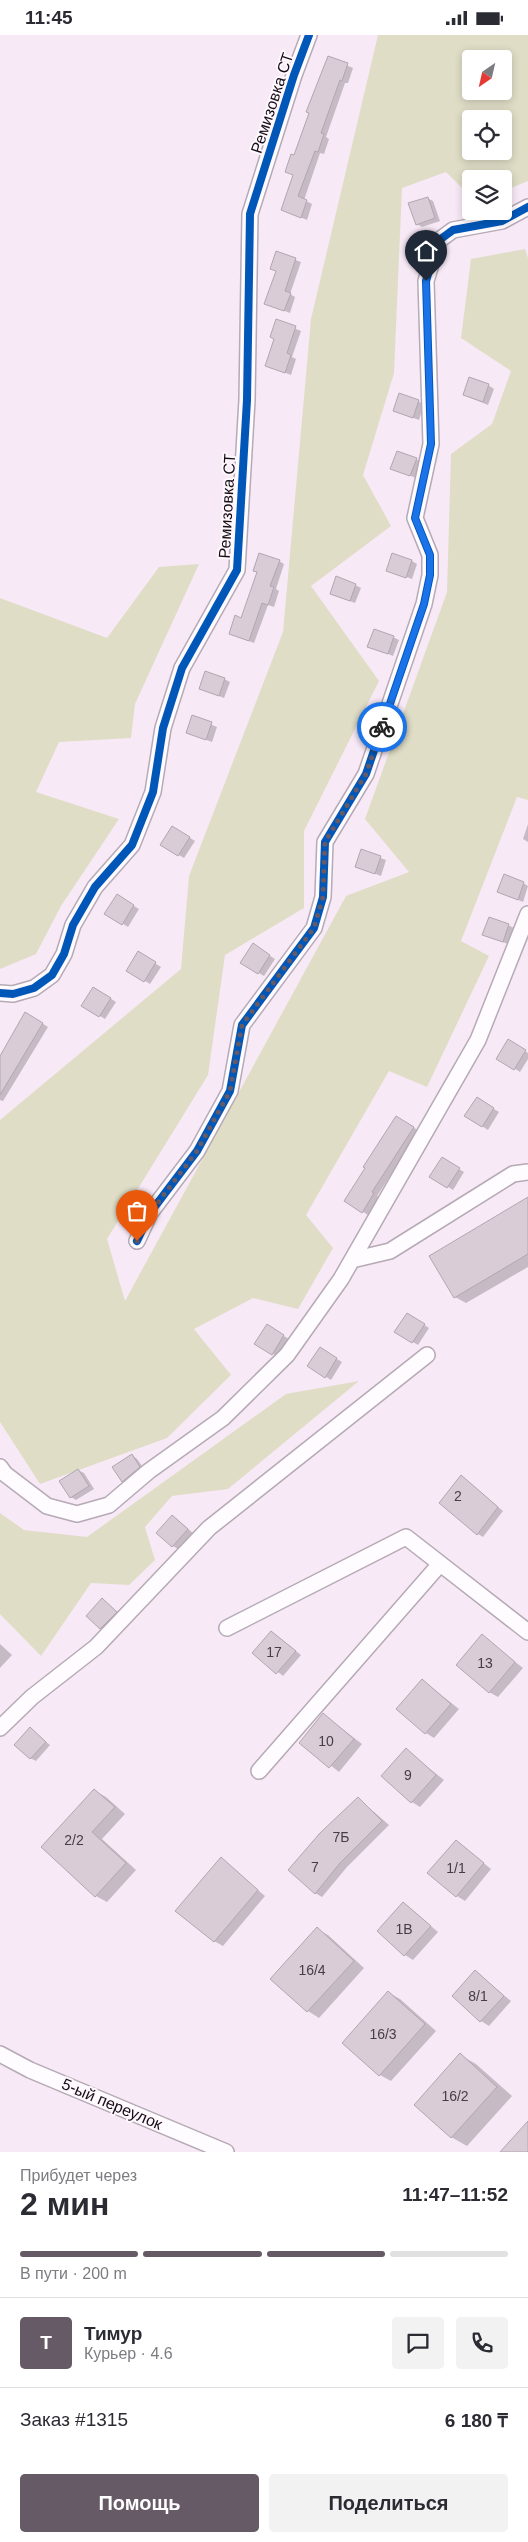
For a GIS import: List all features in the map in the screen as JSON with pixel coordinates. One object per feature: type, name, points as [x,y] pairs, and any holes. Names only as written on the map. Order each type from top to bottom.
[{"type":"street","name":"Ремизовка СТ","points":[[0,993],[13,994],[34,988],[52,975],[64,954],[73,925],[95,887],[132,845],[153,792],[163,728],[182,668],[237,570],[247,400],[250,214],[294,75],[309,35]]},
{"type":"street","points":[[137,1241],[150,1213],[197,1151],[230,1091],[242,1025],[314,928],[323,897],[325,842],[366,774],[424,604],[430,575],[430,555],[415,518],[431,444],[426,281],[438,241],[453,230],[502,221],[528,207]]},
{"type":"street","points":[[0,1467],[5,1474],[47,1506],[77,1514],[109,1505],[149,1471],[224,1418],[288,1355],[352,1259],[478,1040],[528,914]]},
{"type":"street","points":[[352,1259],[390,1251],[513,1174],[528,1172]]},
{"type":"street","points":[[0,1727],[32,1697],[96,1647],[209,1529],[427,1355]]},
{"type":"street","points":[[227,1628],[406,1537],[528,1632]]},
{"type":"street","points":[[259,1771],[440,1564]]},
{"type":"street","name":"5-ый переулок","points":[[0,2054],[30,2070],[226,2152]]},
{"type":"shaded area","points":[[378,35],[528,35],[528,181],[512,188],[512,170],[462,170],[462,188],[446,172],[402,188],[394,373],[363,475],[391,526],[311,586],[379,681],[304,831],[304,908],[225,955],[208,1075],[107,1239],[125,1301],[346,896],[409,872],[365,819],[447,592],[451,454],[492,424],[511,371],[461,338],[471,259],[525,249],[528,258],[528,800],[517,797],[461,941],[489,956],[427,1087],[389,1071],[306,1215],[333,1248],[298,1309],[253,1298],[194,1329],[231,1375],[167,1438],[40,1484],[0,1422],[0,1120],[181,969],[189,876],[283,632],[311,319]]},
{"type":"shaded area","points":[[199,564],[135,704],[131,738],[59,742],[36,792],[119,819],[61,906],[36,954],[0,969],[0,598],[107,638],[159,567]]},
{"type":"shaded area","points":[[359,1381],[228,1489],[172,1496],[145,1527],[155,1560],[129,1585],[91,1583],[41,1656],[0,1614],[0,1513],[24,1530],[87,1537],[286,1394]]},
{"type":"building","points":[[328,56],[348,63],[321,133],[324,134],[318,152],[315,151],[298,196],[307,200],[301,218],[281,210],[293,175],[285,172],[291,154],[294,155],[309,113],[306,112]]},
{"type":"building","points":[[428,197],[435,218],[416,225],[408,203]]},
{"type":"building","points":[[276,251],[296,258],[285,291],[291,293],[284,311],[264,304],[276,271],[270,269]]},
{"type":"building","points":[[276,319],[296,326],[287,353],[291,355],[285,373],[265,366],[274,339],[270,337]]},
{"type":"building","points":[[469,377],[489,384],[483,402],[463,395]]},
{"type":"building","points":[[399,393],[419,400],[413,418],[393,411]]},
{"type":"building","points":[[397,451],[417,458],[410,476],[390,469]]},
{"type":"building","points":[[259,553],[280,560],[270,586],[274,587],[268,605],[262,603],[249,641],[229,634],[235,615],[241,618],[257,572],[253,571]]},
{"type":"building","points":[[392,553],[412,560],[406,578],[386,571]]},
{"type":"building","points":[[336,576],[356,584],[350,601],[330,594]]},
{"type":"building","points":[[374,629],[394,636],[388,654],[367,647]]},
{"type":"building","points":[[205,671],[225,678],[219,696],[199,689]]},
{"type":"building","points":[[192,715],[212,722],[206,740],[186,733]]},
{"type":"building","points":[[172,826],[190,837],[178,856],[160,845]]},
{"type":"building","points":[[361,849],[381,856],[375,874],[355,867]]},
{"type":"building","points":[[504,874],[524,882],[518,900],[497,892]]},
{"type":"building","points":[[117,894],[134,905],[122,925],[104,914]]},
{"type":"building","points":[[489,917],[509,924],[503,942],[482,935]]},
{"type":"building","points":[[253,943],[270,955],[258,974],[240,963]]},
{"type":"building","points":[[138,951],[156,962],[144,982],[126,971]]},
{"type":"building","points":[[93,987],[111,998],[99,1017],[81,1006]]},
{"type":"building","points":[[25,1012],[43,1023],[0,1095],[0,1056]]},
{"type":"building","points":[[508,1039],[526,1050],[514,1070],[496,1059]]},
{"type":"building","points":[[477,1097],[494,1108],[482,1127],[464,1116]]},
{"type":"building","points":[[396,1116],[414,1127],[372,1192],[374,1193],[362,1213],[344,1201],[365,1168],[363,1167]]},
{"type":"building","points":[[442,1157],[460,1168],[447,1188],[429,1177]]},
{"type":"building","points":[[528,1197],[528,1254],[454,1298],[429,1256]]},
{"type":"building","points":[[407,1313],[425,1324],[412,1343],[394,1332]]},
{"type":"building","points":[[267,1324],[284,1335],[272,1355],[254,1344]]},
{"type":"building","points":[[320,1347],[337,1358],[325,1378],[307,1366]]},
{"type":"building","points":[[132,1454],[140,1467],[122,1482],[112,1467]]},
{"type":"building","points":[[78,1469],[89,1486],[70,1498],[59,1481]]},
{"type":"building","points":[[461,1475],[498,1507],[477,1535],[439,1503]]},
{"type":"building","points":[[172,1515],[188,1529],[172,1547],[156,1533]]},
{"type":"building","points":[[102,1598],[117,1612],[100,1629],[86,1616]]},
{"type":"building","points":[[271,1631],[296,1651],[276,1674],[252,1653]]},
{"type":"building","points":[[482,1634],[515,1662],[489,1693],[456,1665]]},
{"type":"building","points":[[422,1679],[451,1704],[425,1734],[396,1709]]},
{"type":"building","points":[[323,1713],[354,1739],[329,1768],[299,1743]]},
{"type":"building","points":[[30,1727],[46,1742],[30,1759],[14,1745]]},
{"type":"building","points":[[406,1748],[436,1775],[411,1803],[381,1776]]},
{"type":"building","points":[[94,1789],[115,1807],[92,1832],[126,1863],[95,1897],[41,1847]]},
{"type":"building","points":[[358,1797],[382,1821],[340,1863],[315,1894],[288,1870],[320,1833]]},
{"type":"building","points":[[456,1840],[484,1863],[456,1897],[427,1873]]},
{"type":"building","points":[[221,1857],[258,1890],[214,1942],[175,1911]]},
{"type":"building","points":[[403,1902],[431,1926],[404,1956],[377,1931]]},
{"type":"building","points":[[317,1927],[354,1961],[307,2012],[270,1979]]},
{"type":"building","points":[[475,1970],[504,1996],[480,2022],[452,1996]]},
{"type":"building","points":[[388,1991],[425,2024],[379,2076],[342,2043]]},
{"type":"building","points":[[460,2053],[497,2087],[451,2138],[414,2105]]},
{"type":"building","points":[[528,2121],[528,2152],[500,2152]]},
{"type":"cycle path","points":[[0,993],[13,994],[34,988],[52,975],[64,954],[73,925],[95,887],[132,845],[153,792],[163,728],[182,668],[237,570],[247,400],[250,214],[294,75],[309,35]]},
{"type":"cycle path","points":[[137,1241],[150,1213],[197,1151],[230,1091],[242,1025],[314,928],[323,897],[325,842],[366,774],[424,604],[430,575],[430,555],[415,518],[431,444],[426,281],[438,241],[453,230],[502,221],[528,207]]},
{"type":"way so far","points":[[137,1241],[150,1213],[197,1151],[230,1091],[236,1045],[242,1025],[314,928],[323,897],[325,842],[366,774],[382,727]]},
{"type":"route","points":[[382,727],[424,604],[430,575],[430,555],[420,535],[415,518],[422,494],[431,444],[426,281]]}]
